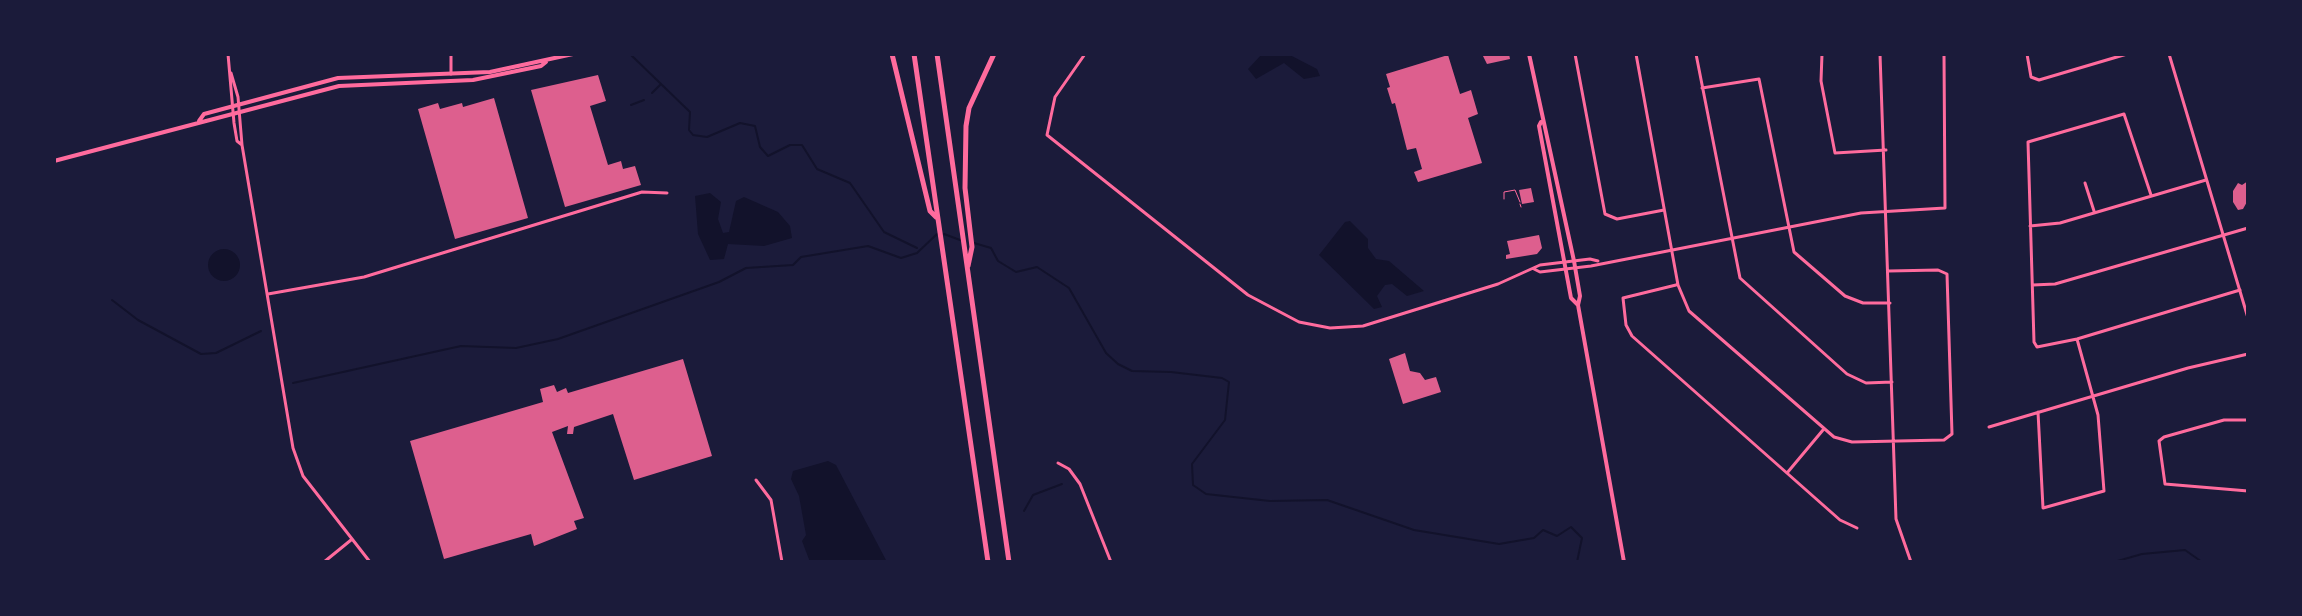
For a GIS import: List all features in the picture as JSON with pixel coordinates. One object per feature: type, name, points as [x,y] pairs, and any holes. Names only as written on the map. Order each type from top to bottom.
[{"type":"highway","points":[[892,54],[930,211],[937,217]]},
{"type":"highway","points":[[914,54],[988,562]]},
{"type":"highway","points":[[937,54],[1009,562]]},
{"type":"highway","points":[[966,270],[972,251],[966,126],[969,108],[994,54]]},
{"type":"main road","points":[[199,121],[204,114],[338,78],[490,72],[573,54]]},
{"type":"main road","points":[[1529,54],[1574,261],[1578,305],[1624,562]]},
{"type":"main road","points":[[54,161],[339,86],[473,80],[541,66],[546,62]]},
{"type":"main road","points":[[1542,121],[1539,126],[1571,298],[1578,305]]},
{"type":"street","points":[[228,54],[239,104],[236,112]]},
{"type":"street","points":[[451,54],[451,74]]},
{"type":"street","points":[[1085,54],[1055,97],[1047,135],[1275,312],[1330,328],[1363,326],[1464,295],[1534,269],[1565,262],[1598,261]]},
{"type":"street","points":[[1575,54],[1605,214],[1617,219],[1664,210]]},
{"type":"street","points":[[1636,54],[1678,285],[1685,305],[1823,430],[1848,442],[1944,440],[1952,434],[1947,274],[1938,270],[1889,271]]},
{"type":"street","points":[[1696,54],[1735,268],[1747,287],[1847,374],[1866,383],[1892,382]]},
{"type":"street","points":[[1822,54],[1821,81],[1835,153],[1886,150]]},
{"type":"street","points":[[1880,54],[1886,150],[1896,519],[1911,562]]},
{"type":"street","points":[[1534,269],[1540,272],[1567,270],[1598,261],[1788,226],[1887,212],[1940,211],[1947,204],[1944,54]]},
{"type":"street","points":[[2027,54],[2031,77],[2039,80],[2127,54]]},
{"type":"street","points":[[2169,54],[2248,318]]},
{"type":"street","points":[[231,73],[232,106],[236,112],[297,461],[303,476],[370,562]]},
{"type":"street","points":[[1702,88],[1755,78],[1762,83],[1796,255],[1845,296],[1863,303],[1890,303]]},
{"type":"street","points":[[2151,195],[2127,118],[2119,113],[2028,142],[2034,342],[2037,347],[2077,339],[2240,290]]},
{"type":"street","points":[[2030,226],[2060,223],[2206,180]]},
{"type":"street","points":[[2085,183],[2094,211]]},
{"type":"street","points":[[268,294],[364,277],[642,192],[667,193]]},
{"type":"street","points":[[2033,285],[2055,284],[2248,228]]},
{"type":"street","points":[[1678,285],[1623,298],[1626,325],[1632,336],[1786,474],[1840,520],[1857,528]]},
{"type":"street","points":[[2038,412],[2041,504],[2048,508],[2104,491],[2094,395],[2077,339]]},
{"type":"street","points":[[1989,427],[2248,354]]},
{"type":"street","points":[[2248,420],[2224,420],[2159,441],[2165,484],[2248,491]]},
{"type":"street","points":[[1786,474],[1823,430]]},
{"type":"street","points":[[1058,463],[1069,469],[1080,484],[1111,562]]},
{"type":"street","points":[[756,480],[771,500],[782,562]]},
{"type":"street","points":[[324,562],[351,540]]},
{"type":"lane","points":[[1504,199],[1504,192],[1515,190],[1520,204]]},
{"type":"shaded area","points":[[1262,54],[1288,54],[1317,69],[1320,76],[1304,79],[1284,63],[1256,79],[1248,69]]},
{"type":"shaded area","points":[[710,193],[721,202],[718,219],[723,233],[729,232],[736,201],[744,197],[778,212],[790,226],[792,238],[764,246],[728,244],[724,259],[710,260],[698,234],[695,196]]},
{"type":"shaded area","points":[[1350,221],[1368,239],[1368,248],[1376,259],[1389,261],[1424,291],[1407,296],[1392,284],[1385,285],[1377,296],[1382,307],[1374,309],[1319,255],[1345,222]]},
{"type":"shaded area","points":[[224,249],[235,254],[240,265],[235,276],[224,281],[213,276],[208,265],[213,254]]},
{"type":"shaded area","points":[[828,461],[836,465],[887,562],[810,562],[802,541],[806,535],[799,496],[791,479],[793,471]]},
{"type":"building","points":[[1482,54],[1509,54],[1510,59],[1487,64]]},
{"type":"building","points":[[1448,55],[1460,94],[1471,90],[1478,114],[1468,118],[1482,163],[1418,182],[1414,172],[1422,169],[1416,148],[1407,150],[1395,103],[1392,104],[1387,88],[1390,87],[1386,74]]},
{"type":"building","points":[[598,75],[606,101],[590,106],[608,165],[621,161],[623,169],[635,166],[641,185],[565,207],[531,90]]},
{"type":"building","points":[[494,98],[528,218],[455,239],[418,109],[438,103],[440,109],[462,103],[463,107]]},
{"type":"building","points":[[2248,181],[2248,200],[2243,209],[2238,210],[2233,202],[2233,191],[2238,183],[2242,185]]},
{"type":"building","points":[[1531,188],[1534,202],[1522,204],[1519,190]]},
{"type":"building","points":[[1539,235],[1542,248],[1537,254],[1506,259],[1506,255],[1510,254],[1507,241]]},
{"type":"building","points":[[1405,353],[1410,371],[1420,373],[1425,380],[1436,377],[1441,392],[1403,404],[1389,359]]},
{"type":"building","points":[[683,359],[712,456],[634,480],[613,414],[574,427],[573,434],[567,434],[568,426],[552,432],[584,518],[574,521],[577,529],[534,546],[531,534],[444,559],[410,441],[543,402],[540,389],[554,385],[557,392],[566,388],[568,393]]},
{"type":"waterway","points":[[630,54],[690,112],[689,130],[693,135],[707,137],[740,123],[755,126],[760,147],[768,156],[790,145],[802,145],[817,169],[850,183],[884,232],[917,248]]},
{"type":"waterway","points":[[652,93],[661,84]]},
{"type":"waterway","points":[[631,105],[644,100]]},
{"type":"waterway","points":[[293,383],[461,346],[516,348],[558,339],[719,282],[746,268],[793,265],[801,257],[868,246],[901,258],[917,253],[937,234]]},
{"type":"waterway","points":[[944,234],[960,240]]},
{"type":"waterway","points":[[974,243],[991,248],[998,261],[1016,272],[1037,267],[1069,288],[1106,353],[1118,364],[1132,371],[1171,372],[1222,378],[1229,382],[1225,420],[1192,464],[1193,485],[1206,494],[1270,501],[1327,500],[1414,530],[1499,544],[1534,538],[1543,530],[1557,536],[1571,527],[1582,538],[1577,562]]},
{"type":"waterway","points":[[112,300],[138,320],[201,354],[216,353],[261,331]]},
{"type":"waterway","points":[[1024,511],[1033,495],[1062,484]]},
{"type":"waterway","points":[[2114,562],[2142,554],[2185,550],[2202,562]]}]
